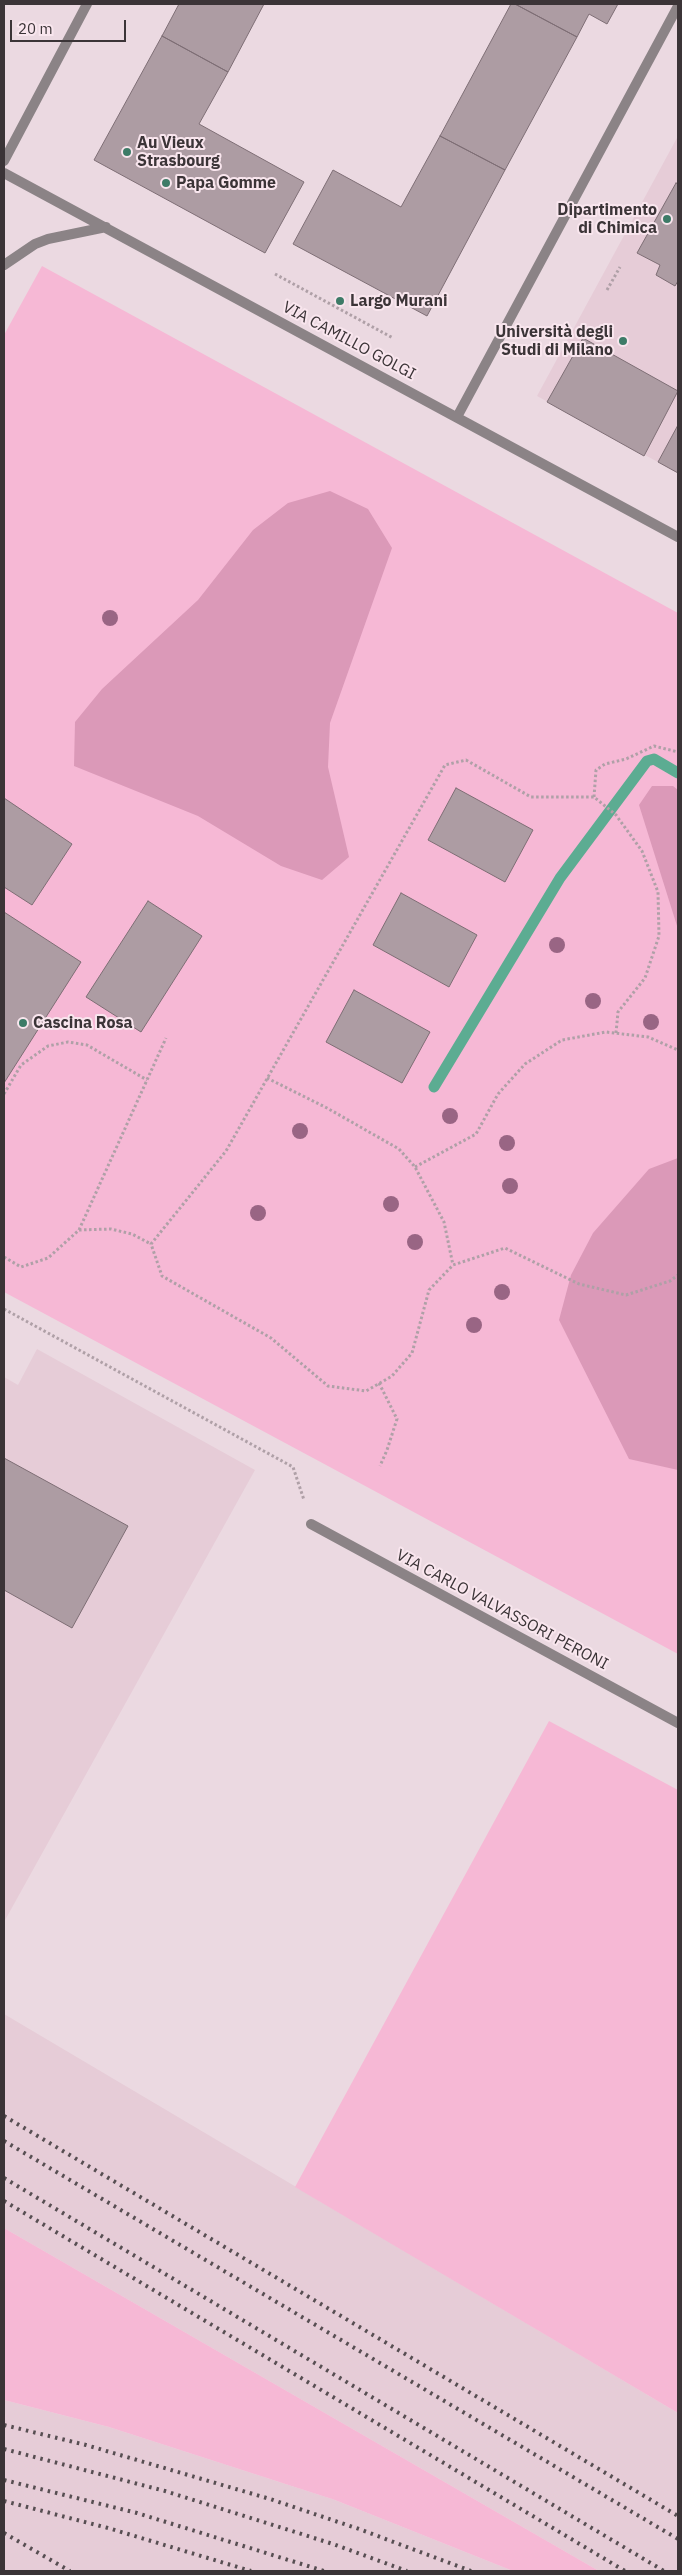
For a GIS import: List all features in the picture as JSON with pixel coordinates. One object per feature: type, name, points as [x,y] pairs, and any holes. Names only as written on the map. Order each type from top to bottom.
[{"type":"street","points":[[4,161],[87,4]]},
{"type":"street","points":[[457,417],[678,6]]},
{"type":"street","name":"VIA CAMILLO GOLGI","points":[[4,173],[678,537]]},
{"type":"street","points":[[4,265],[35,244],[48,239],[106,228]]},
{"type":"street","name":"VIA CARLO VALVASSORI PERONI","points":[[311,1524],[678,1723]]},
{"type":"path","points":[[607,290],[620,268]]},
{"type":"path","points":[[276,274],[393,338]]},
{"type":"path","points":[[594,797],[596,770],[605,764],[626,759],[654,746],[678,752]]},
{"type":"path","points":[[151,1244],[226,1151],[445,765],[466,760],[531,797],[594,797],[616,815],[642,851],[658,892],[659,936],[645,978],[618,1012],[616,1033]]},
{"type":"path","points":[[415,1167],[476,1134],[498,1094],[524,1064],[562,1040],[606,1032],[648,1037],[678,1050]]},
{"type":"path","points":[[4,1257],[21,1267],[48,1258],[79,1230],[166,1038]]},
{"type":"path","points":[[4,1094],[21,1065],[48,1046],[68,1042],[87,1045],[147,1080]]},
{"type":"path","points":[[267,1078],[327,1108],[399,1149],[415,1167],[444,1222],[453,1265]]},
{"type":"path","points":[[79,1230],[112,1229],[132,1234],[151,1244],[162,1276],[271,1338],[328,1386],[366,1390],[392,1376],[412,1353],[429,1290],[453,1265],[505,1248],[578,1284],[626,1295],[670,1281],[678,1275]]},
{"type":"path","points":[[4,1309],[294,1467],[298,1484]]},
{"type":"path","points":[[379,1383],[397,1419],[388,1450],[380,1466]]},
{"type":"shaded area","name":"Università degli Studi di Milano","points":[[678,136],[678,473],[537,396]]},
{"type":"shaded area","points":[[42,266],[678,613],[678,1654],[4,1292],[4,335]]},
{"type":"shaded area","points":[[330,491],[368,509],[392,548],[330,723],[328,767],[349,857],[322,880],[281,866],[198,816],[74,766],[75,722],[102,689],[198,600],[253,530],[288,503]]},
{"type":"shaded area","points":[[652,786],[673,786],[678,790],[678,929],[639,805]]},
{"type":"shaded area","points":[[678,1158],[678,1470],[629,1459],[559,1320],[571,1275],[593,1233],[649,1169]]},
{"type":"shaded area","points":[[37,1349],[255,1470],[4,1922],[4,1377],[18,1385]]},
{"type":"shaded area","points":[[549,1721],[678,1790],[678,2413],[295,2187]]},
{"type":"shaded area","points":[[4,2014],[678,2413],[678,2571],[599,2571],[4,2228]]},
{"type":"shaded area","points":[[4,2228],[599,2571],[513,2571],[335,2500],[109,2427],[4,2400]]},
{"type":"shaded area","points":[[4,2400],[109,2427],[335,2500],[513,2571],[4,2571]]},
{"type":"building","points":[[179,4],[264,4],[228,72],[162,36]]},
{"type":"building","points":[[511,4],[515,4],[577,37],[505,170],[440,136]]},
{"type":"building","points":[[515,4],[618,4],[607,24],[589,14],[577,37]]},
{"type":"building","points":[[162,36],[228,72],[199,124],[304,182],[265,253],[94,160]]},
{"type":"building","points":[[440,136],[505,170],[427,316],[293,244],[333,170],[401,207]]},
{"type":"building","name":"Dipartimento di Chimica","points":[[676,183],[678,184],[678,281],[675,286],[656,275],[660,265],[637,253]]},
{"type":"building","points":[[583,338],[678,391],[644,456],[547,402]]},
{"type":"building","points":[[678,425],[678,473],[658,462]]},
{"type":"building","points":[[456,788],[533,830],[505,882],[428,840]]},
{"type":"building","points":[[4,798],[72,844],[32,905],[4,887]]},
{"type":"building","points":[[401,893],[477,935],[449,987],[373,945]]},
{"type":"building","points":[[148,901],[202,936],[141,1032],[86,997]]},
{"type":"building","name":"Cascina Rosa","points":[[4,912],[81,962],[4,1083]]},
{"type":"building","points":[[354,990],[430,1032],[402,1083],[326,1042]]},
{"type":"building","points":[[4,1458],[128,1526],[72,1628],[4,1590]]},
{"type":"waterway","points":[[434,1087],[560,878],[647,761],[654,759],[678,773]]},
{"type":"railway","points":[[4,2116],[678,2516]]},
{"type":"railway","points":[[4,2141],[678,2539]]},
{"type":"railway","points":[[4,2178],[664,2571]]},
{"type":"railway","points":[[4,2201],[625,2571]]},
{"type":"railway","points":[[4,2425],[86,2445],[270,2499],[359,2529],[471,2571]]},
{"type":"railway","points":[[4,2449],[165,2491],[333,2544],[407,2571]]},
{"type":"railway","points":[[4,2480],[137,2513],[324,2571]]},
{"type":"railway","points":[[4,2501],[108,2528],[251,2571]]},
{"type":"railway","points":[[4,2533],[70,2571]]},
{"type":"place","name":"Au Vieux Strasbourg","points":[[127,152]]},
{"type":"place","name":"Papa Gomme","points":[[166,183]]},
{"type":"place","name":"Dipartimento di Chimica","points":[[667,219]]},
{"type":"place","name":"Largo Murani","points":[[340,301]]},
{"type":"place","name":"Università degli Studi di Milano","points":[[623,341]]},
{"type":"place","name":"Cascina Rosa","points":[[23,1023]]}]
